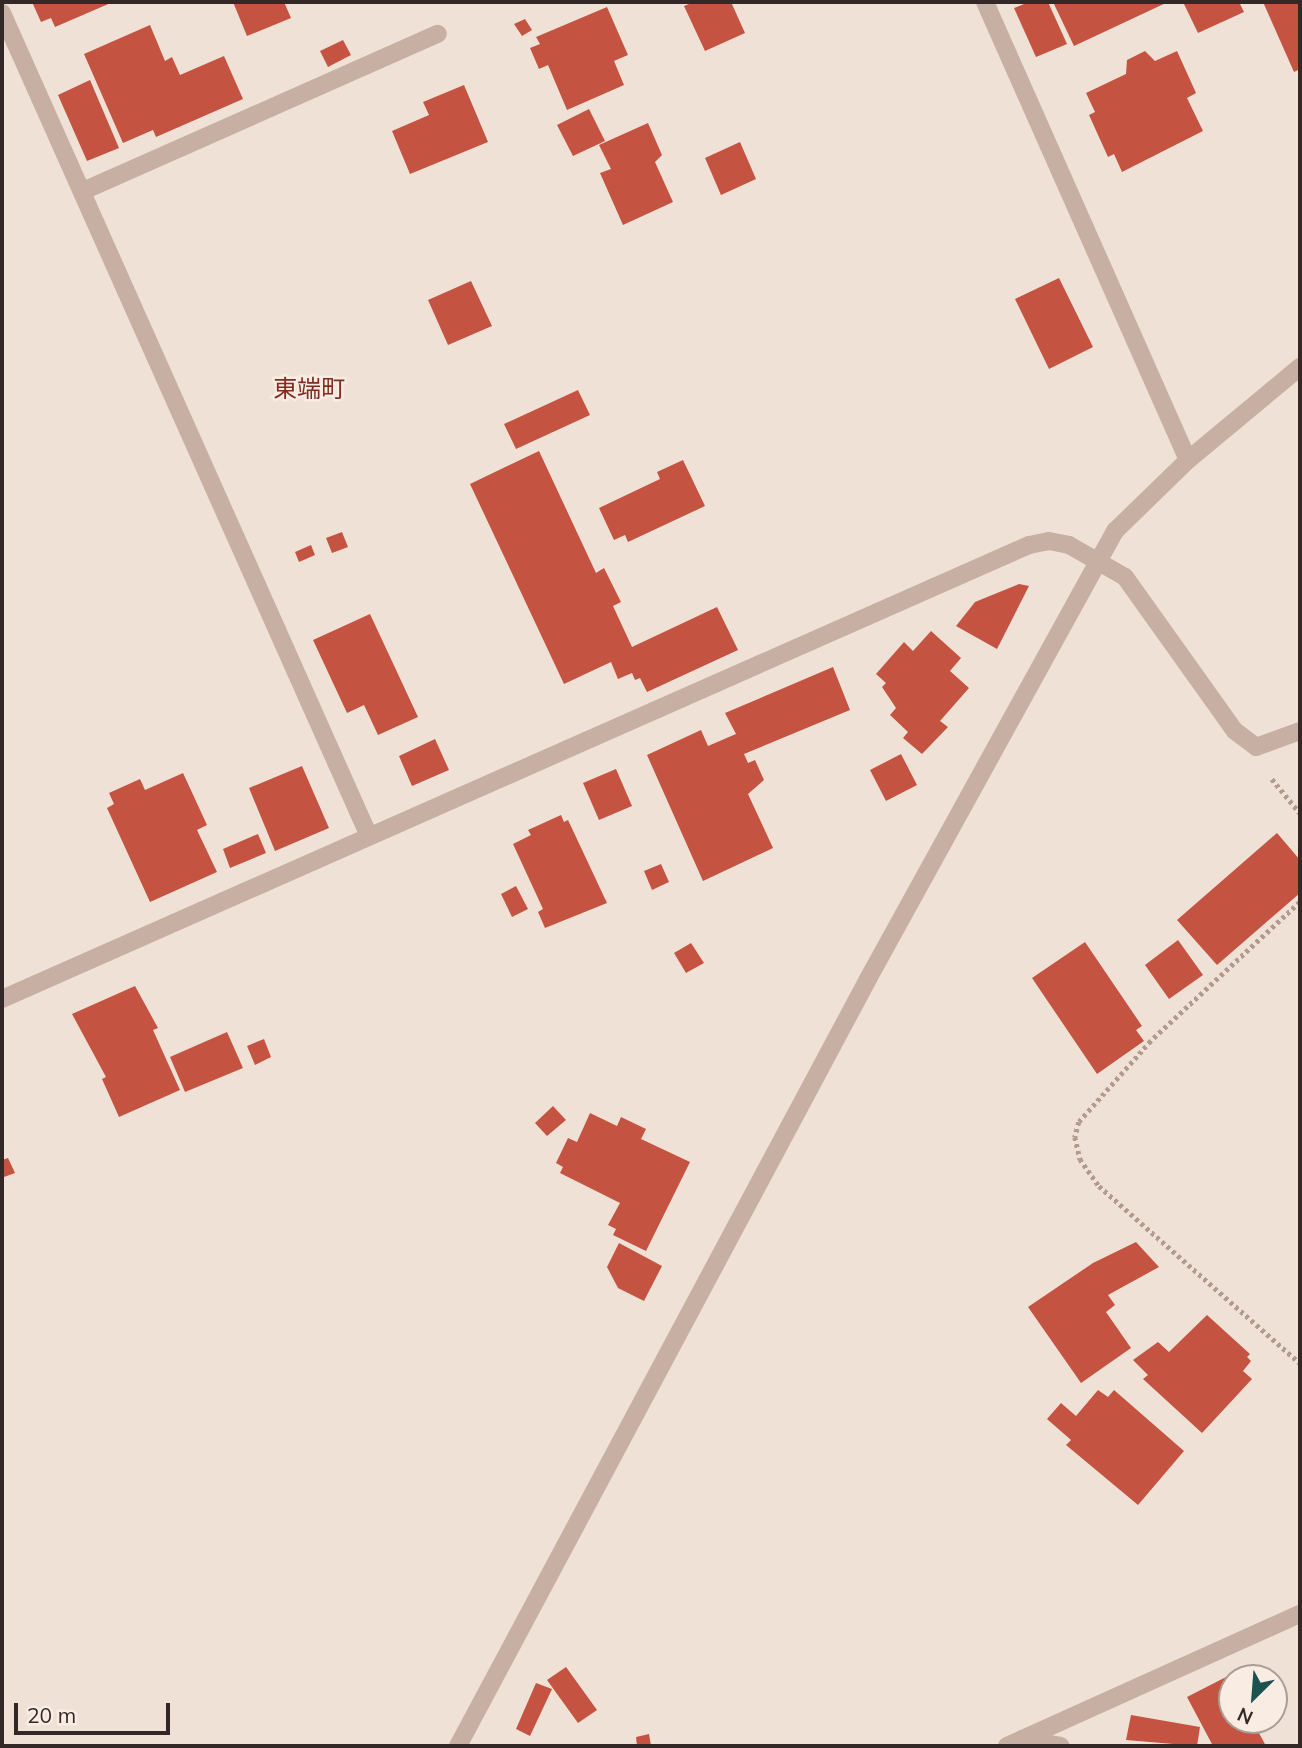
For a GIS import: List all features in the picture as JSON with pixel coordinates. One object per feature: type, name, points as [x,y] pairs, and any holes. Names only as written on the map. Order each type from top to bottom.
[{"type":"street","points":[[985,2],[1188,460]]},
{"type":"street","points":[[2,13],[369,836]]},
{"type":"street","points":[[83,191],[438,34]]},
{"type":"street","points":[[458,1746],[1098,559],[1126,515],[1300,367]]},
{"type":"street","points":[[2,999],[1029,545],[1049,541],[1098,559],[1125,577],[1235,731],[1255,747],[1300,731]]},
{"type":"street","points":[[1014,1743],[1300,1614]]},
{"type":"street","points":[[1014,1743],[1060,1746]]},
{"type":"path","points":[[1300,902],[1152,1041],[1079,1122],[1075,1138],[1080,1159],[1099,1186],[1300,1363]]},
{"type":"building","points":[[32,2],[113,2],[55,27],[51,18],[41,22]]},
{"type":"building","points":[[233,2],[284,2],[291,18],[247,36]]},
{"type":"building","points":[[694,2],[731,2],[745,33],[705,51],[684,6]]},
{"type":"building","points":[[1029,2],[1048,2],[1067,44],[1036,57],[1014,8]]},
{"type":"building","points":[[1053,2],[1168,2],[1074,46]]},
{"type":"building","points":[[1183,2],[1239,2],[1244,12],[1198,33]]},
{"type":"building","points":[[1263,2],[1300,2],[1300,69],[1294,72]]},
{"type":"building","points":[[607,7],[628,55],[614,61],[624,85],[567,110],[548,65],[539,69],[530,48],[540,44],[536,37]]},
{"type":"building","points":[[525,19],[532,30],[522,36],[514,24]]},
{"type":"building","points":[[150,25],[165,61],[172,57],[180,75],[224,56],[243,99],[156,137],[153,130],[123,143],[84,54]]},
{"type":"building","points":[[343,40],[351,55],[328,67],[320,51]]},
{"type":"building","points":[[1145,51],[1155,61],[1177,51],[1196,93],[1187,98],[1203,131],[1122,172],[1114,154],[1108,157],[1089,115],[1095,112],[1086,93],[1126,74],[1127,60]]},
{"type":"building","points":[[90,80],[119,148],[87,161],[58,95]]},
{"type":"building","points":[[464,85],[488,142],[410,174],[392,131],[429,115],[423,102]]},
{"type":"building","points":[[589,109],[605,141],[573,156],[557,125]]},
{"type":"building","points":[[648,123],[662,155],[655,162],[673,202],[623,225],[600,173],[611,169],[599,145]]},
{"type":"building","points":[[740,142],[756,179],[721,195],[705,158]]},
{"type":"building","points":[[1059,278],[1093,347],[1049,369],[1015,299]]},
{"type":"building","points":[[471,281],[492,326],[448,345],[428,300]]},
{"type":"building","points":[[578,390],[590,415],[516,449],[504,424]]},
{"type":"building","points":[[539,451],[596,573],[604,568],[621,602],[613,606],[632,647],[717,607],[738,650],[647,692],[640,678],[635,680],[632,673],[618,679],[611,662],[564,684],[470,484]]},
{"type":"building","points":[[683,460],[705,506],[628,542],[625,535],[614,540],[599,508],[660,479],[657,472]]},
{"type":"building","points":[[342,532],[348,547],[332,553],[326,538]]},
{"type":"building","points":[[311,545],[315,555],[299,562],[295,552]]},
{"type":"building","points":[[1019,584],[1029,586],[997,649],[956,626],[975,602]]},
{"type":"building","points":[[370,614],[418,717],[378,735],[364,705],[347,713],[313,640]]},
{"type":"building","points":[[931,631],[961,658],[950,671],[969,688],[940,721],[948,727],[922,754],[903,738],[908,732],[890,715],[896,708],[882,687],[886,683],[876,674],[904,642],[913,651]]},
{"type":"building","points":[[833,667],[850,710],[744,754],[748,763],[755,760],[764,780],[748,794],[773,848],[703,881],[647,755],[701,730],[708,746],[736,734],[725,713]]},
{"type":"building","points":[[435,739],[449,770],[412,786],[399,756]]},
{"type":"building","points":[[901,754],[917,785],[886,801],[870,770]]},
{"type":"building","points":[[302,766],[329,828],[275,851],[249,788]]},
{"type":"building","points":[[616,769],[632,806],[599,820],[583,783]]},
{"type":"building","points":[[183,773],[207,825],[197,830],[217,872],[150,902],[107,808],[114,804],[109,793],[140,779],[145,790]]},
{"type":"building","points":[[561,815],[564,822],[568,820],[607,903],[545,928],[538,912],[543,909],[513,844],[531,835],[528,830]]},
{"type":"building","points":[[1277,833],[1300,860],[1300,893],[1217,965],[1177,920]]},
{"type":"building","points":[[258,834],[266,853],[230,868],[223,849]]},
{"type":"building","points":[[661,864],[669,882],[652,890],[644,871]]},
{"type":"building","points":[[516,886],[528,909],[512,917],[501,894]]},
{"type":"building","points":[[1178,940],[1203,975],[1169,999],[1145,965]]},
{"type":"building","points":[[1085,942],[1142,1026],[1136,1030],[1144,1041],[1097,1074],[1032,978]]},
{"type":"building","points":[[691,943],[704,963],[686,973],[674,953]]},
{"type":"building","points":[[135,986],[158,1028],[153,1030],[180,1090],[119,1117],[102,1079],[106,1077],[72,1014]]},
{"type":"building","points":[[227,1032],[243,1068],[185,1092],[170,1057]]},
{"type":"building","points":[[264,1039],[271,1057],[255,1065],[247,1046]]},
{"type":"building","points":[[553,1106],[566,1120],[547,1136],[535,1123]]},
{"type":"building","points":[[590,1113],[617,1126],[621,1117],[646,1129],[641,1139],[690,1162],[646,1251],[613,1235],[616,1229],[608,1225],[620,1203],[560,1173],[563,1167],[556,1163],[568,1138],[577,1142]]},
{"type":"building","points":[[8,1158],[15,1173],[4,1177],[2,1160]]},
{"type":"building","points":[[1136,1242],[1159,1267],[1108,1295],[1115,1305],[1106,1312],[1131,1348],[1081,1383],[1028,1307],[1093,1263]]},
{"type":"building","points":[[619,1243],[662,1266],[644,1301],[618,1288],[607,1267]]},
{"type":"building","points":[[1207,1315],[1250,1354],[1247,1357],[1251,1361],[1243,1371],[1252,1379],[1202,1433],[1143,1379],[1148,1375],[1133,1360],[1158,1342],[1169,1352]]},
{"type":"building","points":[[1098,1390],[1108,1397],[1114,1390],[1184,1451],[1138,1505],[1066,1445],[1071,1440],[1047,1419],[1061,1403],[1076,1416]]},
{"type":"building","points":[[566,1667],[597,1710],[578,1723],[547,1680]]},
{"type":"building","points":[[1218,1681],[1218,1734],[1260,1734],[1266,1746],[1213,1746],[1187,1697]]},
{"type":"building","points":[[536,1683],[552,1689],[530,1736],[516,1729]]},
{"type":"building","points":[[1131,1715],[1200,1727],[1197,1746],[1126,1740]]},
{"type":"building","points":[[649,1734],[651,1746],[637,1746],[636,1737]]},
{"type":"district","name":"東端町","points":[[309,389]]}]
